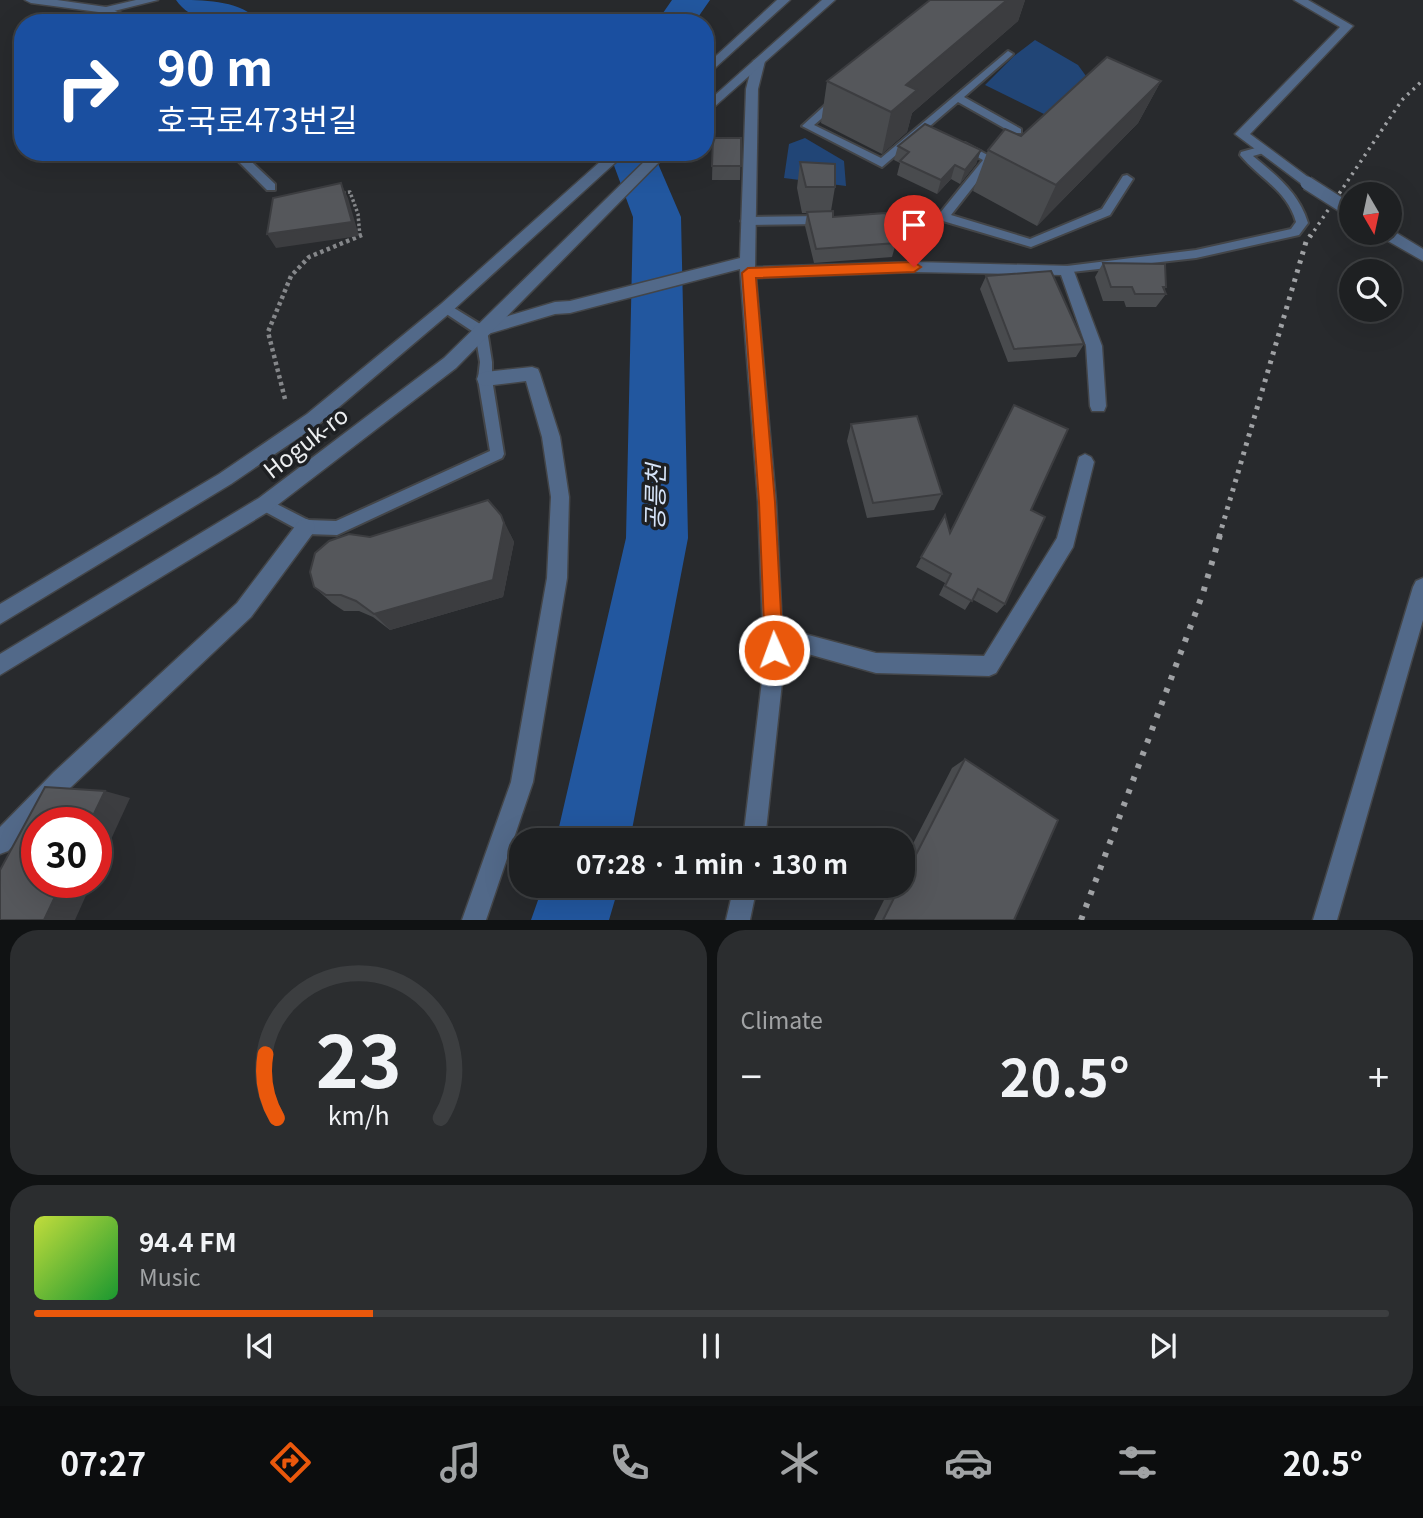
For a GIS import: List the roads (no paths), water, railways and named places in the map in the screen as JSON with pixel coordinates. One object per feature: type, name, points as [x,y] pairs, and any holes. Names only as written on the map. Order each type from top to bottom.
[{"type":"street","points":[[31,0],[106,10],[152,0]]},
{"type":"street","points":[[714,65],[783,0]]},
{"type":"street","points":[[714,103],[830,0]]},
{"type":"street","points":[[1300,0],[1347,26],[1242,134],[1339,203]]},
{"type":"street","points":[[755,828],[774,664],[767,502],[748,268],[752,89],[760,61]]},
{"type":"street","name":"Hoguk-ro","points":[[0,615],[225,479],[302,427],[446,308],[610,161]]},
{"type":"street","name":"Hoguk-ro","points":[[0,666],[265,504],[450,363],[653,161]]},
{"type":"street","points":[[1402,243],[1423,256]]},
{"type":"street","points":[[481,330],[555,308],[748,268],[1066,270],[1094,346],[1098,406]]},
{"type":"street","points":[[474,919],[522,782],[557,578],[560,497],[551,437],[533,374],[485,379]]},
{"type":"street","points":[[774,635],[876,663],[989,666],[1066,541],[1084,462]]},
{"type":"street","points":[[0,843],[62,780],[244,610],[306,527]]},
{"type":"street","points":[[1325,919],[1423,587]]},
{"type":"street","points":[[738,919],[743,898]]},
{"type":"lane","points":[[106,10],[115,14]]},
{"type":"lane","points":[[847,91],[807,125],[882,163],[931,128],[958,98],[1008,54]]},
{"type":"lane","points":[[958,98],[1017,131]]},
{"type":"lane","points":[[943,217],[990,159],[958,143]]},
{"type":"lane","points":[[1066,270],[1196,254],[1295,232],[1302,223],[1300,212],[1288,193],[1245,155],[1263,150]]},
{"type":"lane","points":[[244,161],[271,187]]},
{"type":"lane","points":[[853,219],[943,217],[1031,243],[1106,212],[1126,179]]},
{"type":"lane","points":[[747,221],[841,219]]},
{"type":"lane","points":[[265,504],[306,527],[337,528],[497,454],[485,379],[486,362],[481,330],[446,308]]},
{"type":"waterway","points":[[195,0],[224,14]]},
{"type":"waterway","name":"공릉천","points":[[681,14],[691,0]]},
{"type":"waterway","name":"공릉천","points":[[596,828],[657,538],[657,217],[635,161]]},
{"type":"waterway","name":"공릉천","points":[[570,920],[577,898]]},
{"type":"railway","points":[[1310,237],[1402,100],[1423,80]]},
{"type":"railway","points":[[1219,537],[1306,242],[1311,235]]},
{"type":"railway","points":[[1081,920],[1203,593],[1220,535]]}]
